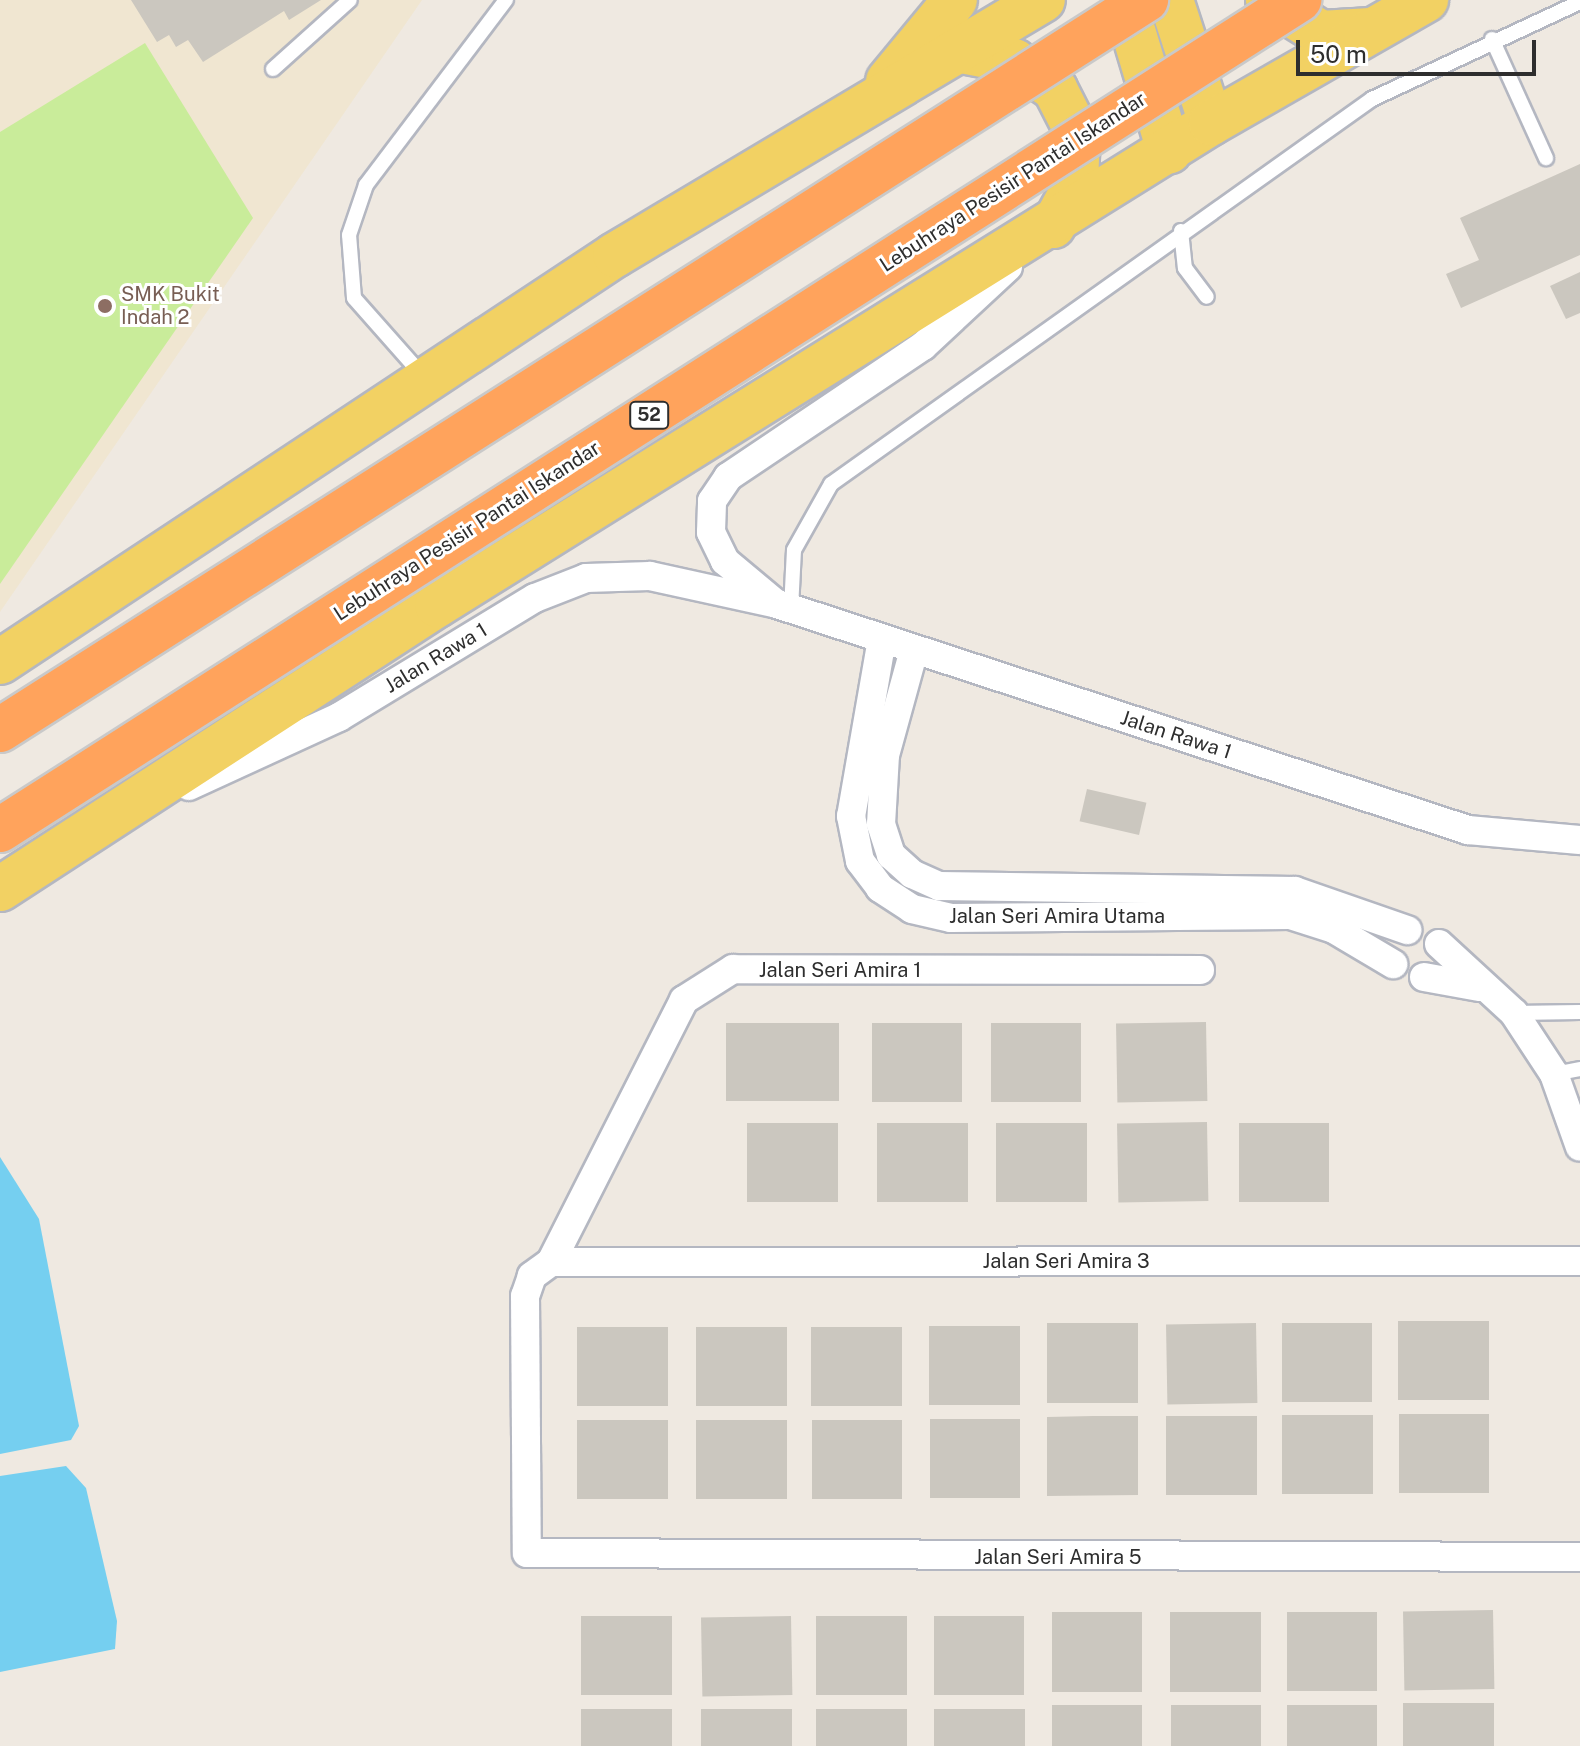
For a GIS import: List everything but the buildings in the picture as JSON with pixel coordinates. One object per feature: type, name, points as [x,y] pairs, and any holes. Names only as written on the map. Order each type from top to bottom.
[{"type":"highway","points":[[0,730],[1146,0]]},
{"type":"highway","name":"Lebuhraya Pesisir Pantai Iskandar","points":[[0,830],[1299,0]]},
{"type":"main road","points":[[862,109],[955,0]]},
{"type":"main road","points":[[0,662],[628,247],[1043,0]]},
{"type":"main road","points":[[1124,0],[1169,151]]},
{"type":"main road","points":[[1171,0],[1211,123]]},
{"type":"main road","points":[[1268,0],[1321,33],[1371,30]]},
{"type":"main road","points":[[0,889],[111,822],[437,605],[1053,226],[1211,123],[1426,0]]},
{"type":"main road","points":[[961,51],[1014,61],[1055,89],[1078,134],[1076,184],[1053,226]]},
{"type":"street","name":"Jalan Rawa 1","points":[[784,607],[725,561],[711,532],[712,501],[728,477],[923,346],[1053,226]]},
{"type":"street","name":"Jalan Rawa 1","points":[[111,822],[339,717],[535,598],[586,578],[650,576],[784,607],[1468,830],[1580,840]]},
{"type":"street","name":"Jalan Seri Amira Utama","points":[[882,639],[851,816],[860,861],[880,888],[912,909],[951,918],[1290,915],[1366,947],[1393,964]]},
{"type":"street","name":"Jalan Seri Amira Utama","points":[[914,650],[885,755],[881,824],[891,855],[912,874],[939,886],[1295,891],[1407,930]]},
{"type":"street","points":[[1366,947],[1380,920]]},
{"type":"street","points":[[1439,944],[1479,987],[1514,1013],[1567,1071],[1580,1147]]},
{"type":"street","name":"Jalan Seri Amira 1","points":[[535,1557],[525,1546],[525,1296],[532,1276],[551,1262],[684,1000],[733,969],[1200,970]]},
{"type":"street","points":[[1424,977],[1479,987]]},
{"type":"street","name":"Jalan Seri Amira 3","points":[[551,1262],[1580,1261]]},
{"type":"street","name":"Jalan Seri Amira 5","points":[[535,1557],[1580,1557]]},
{"type":"lane","points":[[273,69],[350,0]]},
{"type":"lane","points":[[426,379],[354,298],[349,235],[366,185],[506,0]]},
{"type":"lane","points":[[784,607],[794,550],[831,484],[1181,231],[1372,99],[1492,39],[1580,2]]},
{"type":"lane","points":[[1492,39],[1546,158]]},
{"type":"lane","points":[[1181,231],[1185,268],[1207,297]]},
{"type":"lane","points":[[1514,1013],[1580,1012]]},
{"type":"shaded area","name":"SMK Bukit Indah 2","points":[[0,0],[422,0],[0,612]]},
{"type":"green space","points":[[145,43],[253,218],[0,584],[0,132]]},
{"type":"water","points":[[0,1157],[39,1219],[79,1426],[71,1440],[0,1454]]},
{"type":"water","points":[[66,1466],[86,1488],[117,1621],[115,1649],[0,1672],[0,1476]]},
{"type":"place","name":"SMK Bukit Indah 2","points":[[105,306]]}]
